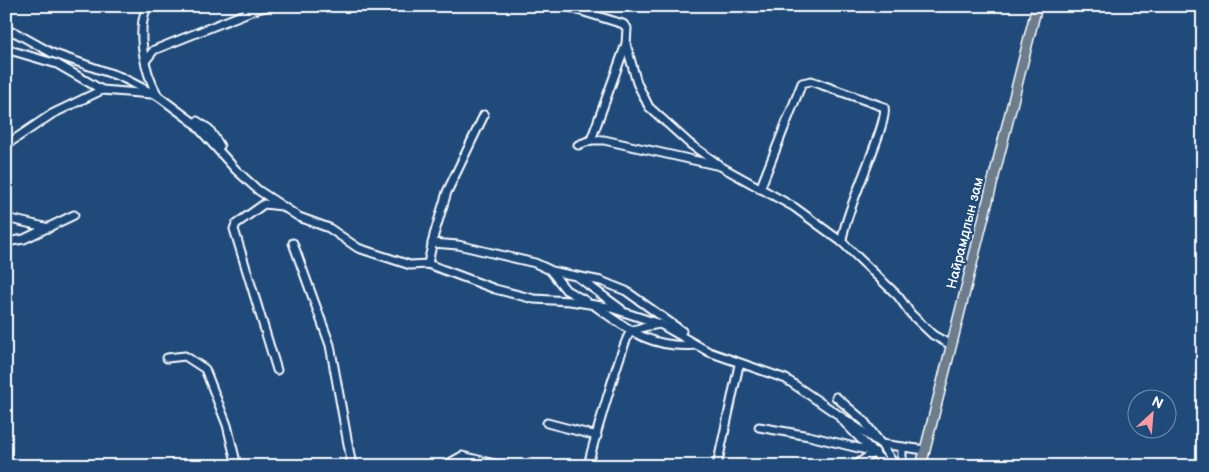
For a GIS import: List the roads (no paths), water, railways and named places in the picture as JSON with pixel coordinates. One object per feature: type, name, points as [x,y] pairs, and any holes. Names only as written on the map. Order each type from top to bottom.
[{"type":"main road","name":"Найрамдлын зам","points":[[921,466],[1036,6]]},
{"type":"street","points":[[147,6],[142,26],[146,60],[156,95]]},
{"type":"street","points":[[146,60],[154,50],[254,10],[270,6]]},
{"type":"street","points":[[565,6],[623,24],[627,28],[626,44],[591,140]]},
{"type":"street","points":[[6,31],[16,33],[52,53],[121,77],[156,95],[193,122],[223,156],[258,190],[285,206],[303,220],[325,226],[350,244],[371,253],[410,265],[428,264],[495,289],[534,299],[593,304],[660,324],[709,352],[738,364],[786,379],[881,444],[925,450]]},
{"type":"street","points":[[626,44],[638,83],[649,107],[690,144],[720,166],[794,207],[842,242],[898,296],[911,314],[933,335],[951,345]]},
{"type":"street","points":[[6,49],[57,64],[102,90],[156,95]]},
{"type":"street","points":[[760,189],[802,83],[811,81],[884,106],[884,114],[872,153],[844,223],[842,242]]},
{"type":"street","points":[[6,145],[52,114],[102,90]]},
{"type":"street","points":[[428,264],[447,192],[484,115]]},
{"type":"street","points":[[578,145],[591,140],[604,140],[720,166]]},
{"type":"street","points":[[277,370],[234,229],[236,224],[264,204],[285,206]]},
{"type":"street","points":[[6,242],[24,239],[74,215]]},
{"type":"street","points":[[6,218],[49,228]]},
{"type":"street","points":[[432,243],[458,245],[535,263],[550,270],[600,281],[626,291],[682,332],[688,340]]},
{"type":"street","points":[[292,244],[330,345],[352,466]]},
{"type":"street","points":[[550,270],[566,290],[593,304],[632,332],[676,347],[697,344]]},
{"type":"street","points":[[577,276],[625,313]]},
{"type":"street","points":[[588,466],[620,355],[632,332],[660,324]]},
{"type":"street","points":[[167,358],[185,356],[205,369],[227,425],[237,466]]},
{"type":"street","points":[[717,466],[738,364]]},
{"type":"street","points":[[836,397],[864,421],[895,466]]},
{"type":"street","points":[[837,414],[887,466]]},
{"type":"street","points":[[546,423],[597,436]]},
{"type":"street","points":[[759,426],[875,452]]},
{"type":"street","points":[[902,446],[902,466]]},
{"type":"street","points":[[854,466],[875,452]]},
{"type":"street","points":[[444,466],[462,456],[503,466]]}]
